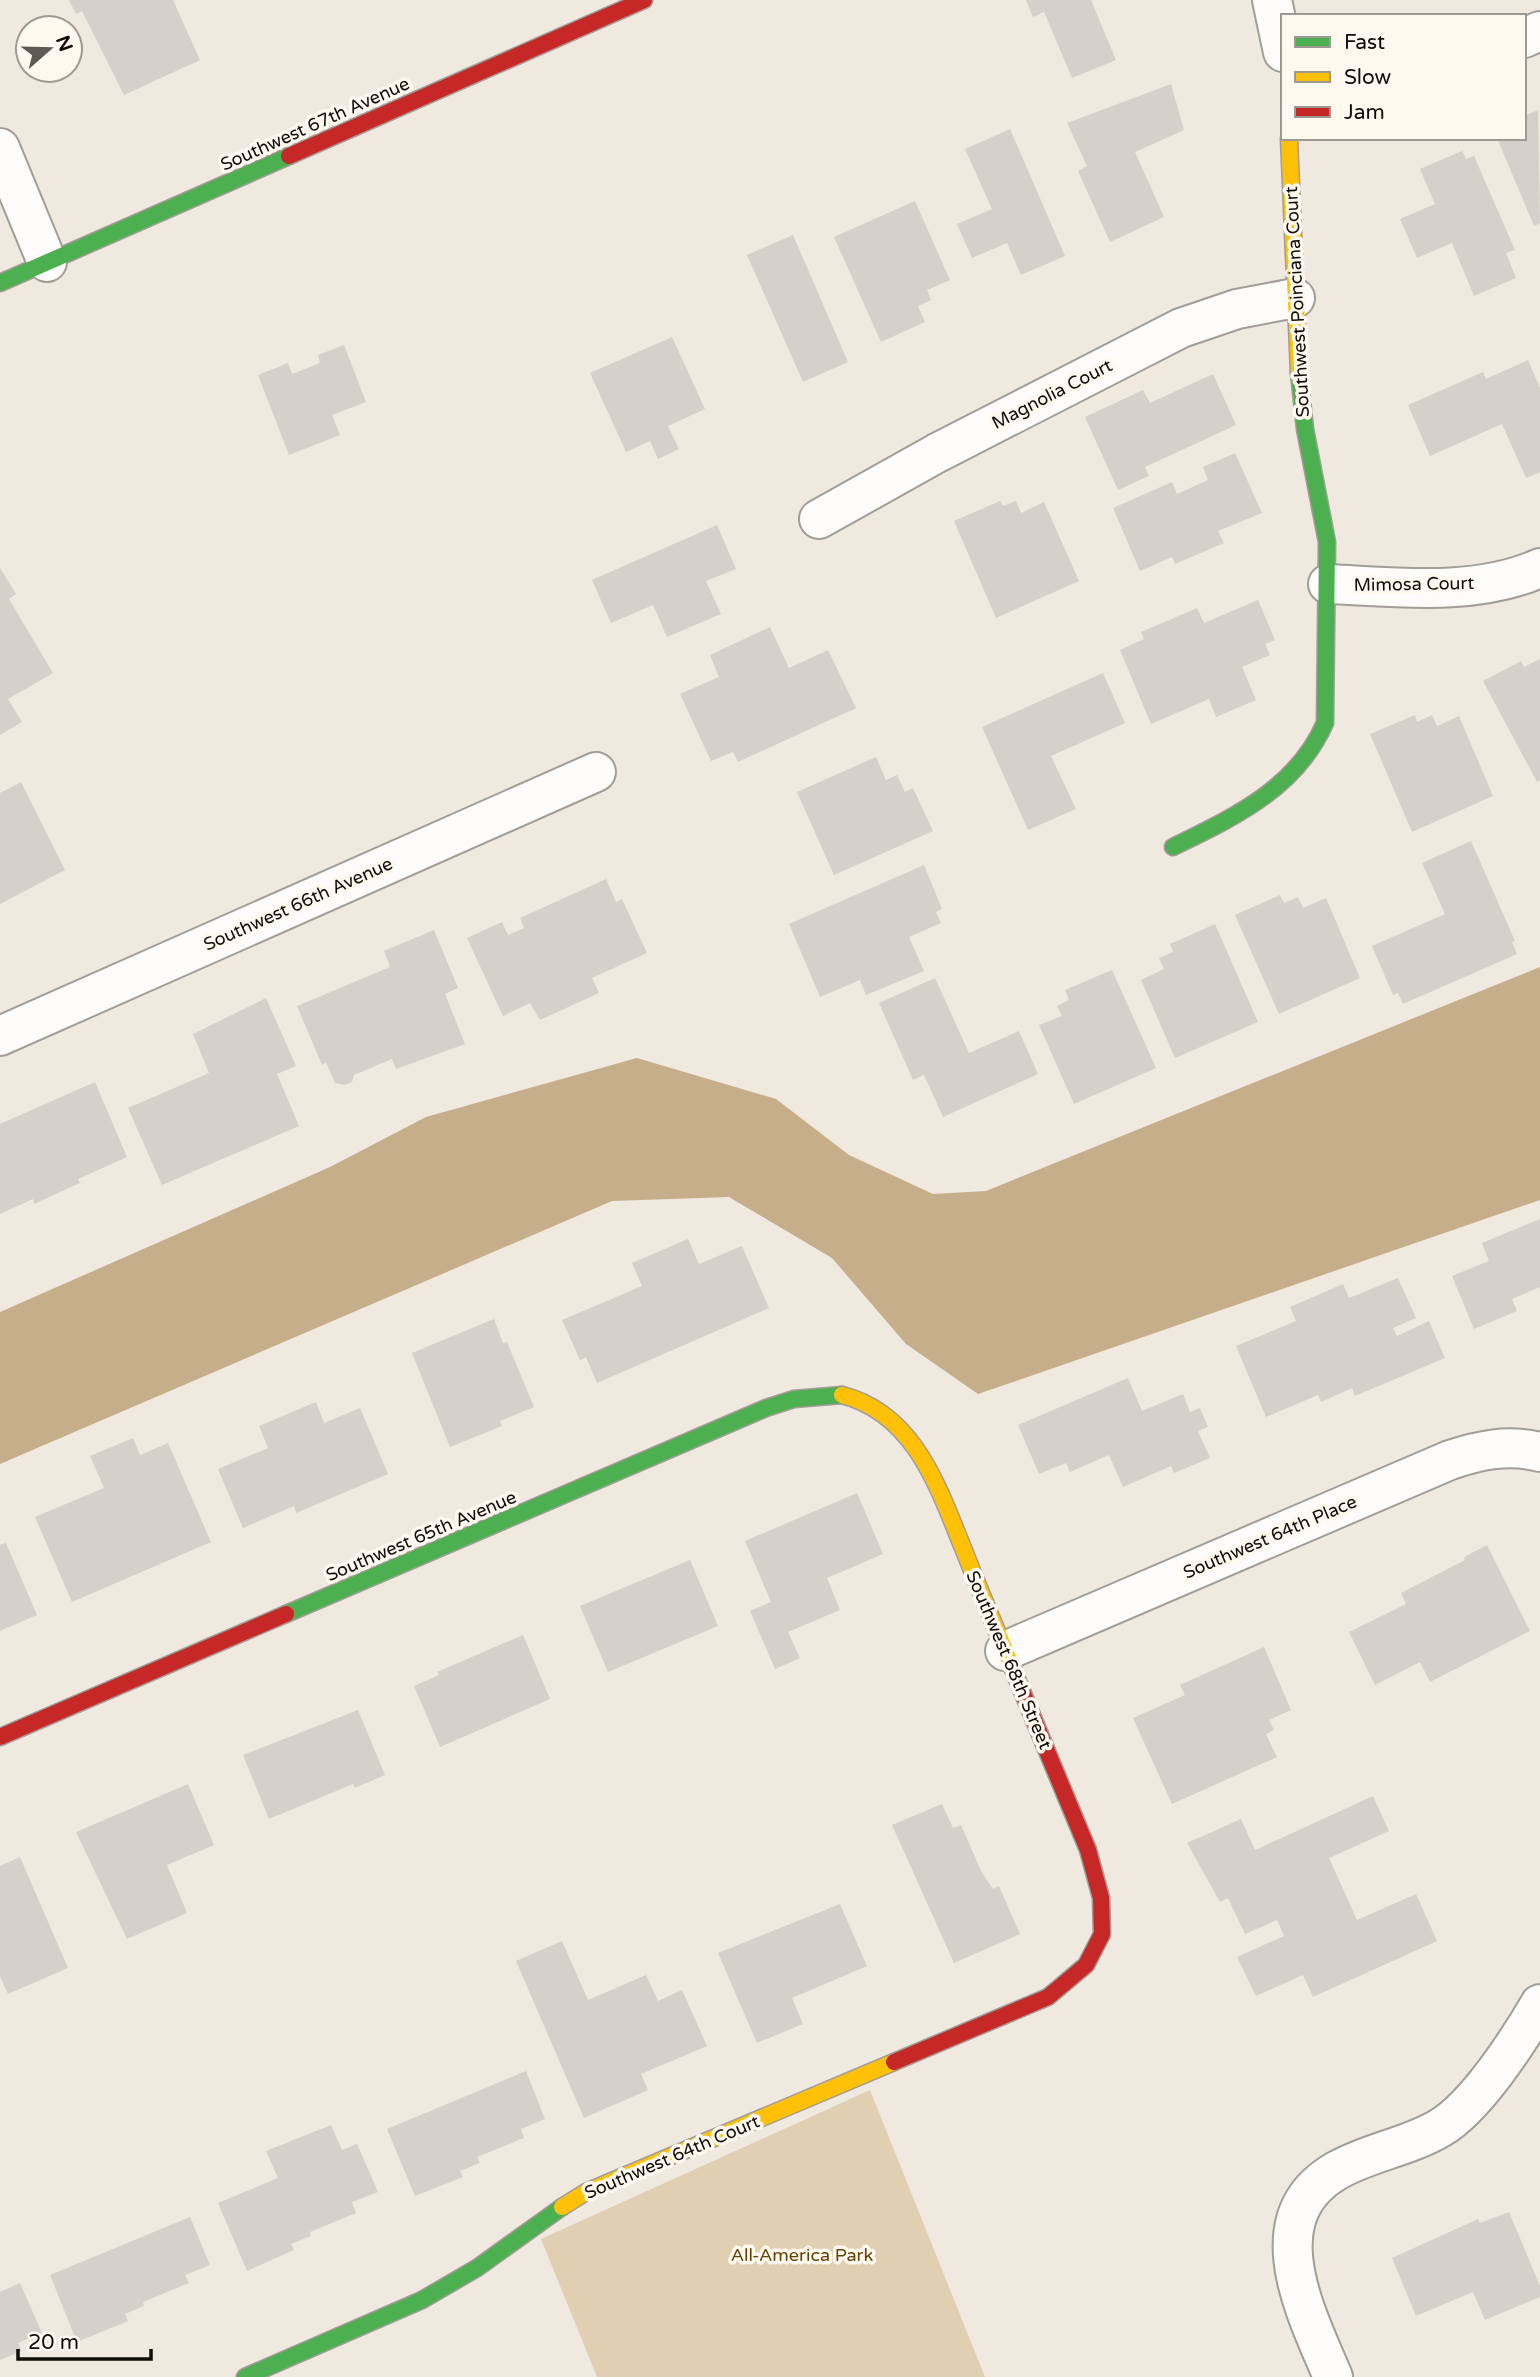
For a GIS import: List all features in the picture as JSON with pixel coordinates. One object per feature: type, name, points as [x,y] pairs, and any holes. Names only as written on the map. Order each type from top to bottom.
[{"type":"street","name":"Southwest 67th Avenue","points":[[0,283],[645,0]]},
{"type":"street","points":[[1272,0],[1281,43]]},
{"type":"street","name":"Southwest Poinciana Court","points":[[1172,847],[1278,786],[1306,763],[1318,745],[1325,723],[1327,542],[1305,429],[1295,298],[1289,140]]},
{"type":"street","points":[[0,148],[47,262]]},
{"type":"street","name":"Magnolia Court","points":[[819,519],[937,453],[1181,328],[1237,309],[1295,298]]},
{"type":"street","name":"Mimosa Court","points":[[1328,584],[1437,587],[1495,582],[1540,568]]},
{"type":"street","name":"Southwest 66th Avenue","points":[[0,1036],[597,772]]},
{"type":"street","name":"Southwest 65th Avenue","points":[[0,1737],[785,1401],[832,1395],[863,1400]]},
{"type":"street","name":"Southwest 68th Street","points":[[863,1400],[882,1409],[918,1450],[931,1472],[1088,1850],[1103,1909],[1104,1930],[1100,1947]]},
{"type":"street","name":"Southwest 64th Place","points":[[1005,1651],[1450,1460],[1498,1447],[1521,1447],[1540,1452]]},
{"type":"street","name":"Southwest 64th Court","points":[[245,2377],[339,2338],[475,2269],[558,2208],[586,2192],[1048,1997],[1073,1980],[1100,1947]]},
{"type":"street","points":[[1333,2377],[1297,2281],[1292,2247],[1299,2210],[1308,2195],[1336,2171],[1423,2136],[1453,2119],[1503,2060],[1540,2004]]},
{"type":"green space","name":"All-America Park","points":[[870,2090],[985,2377],[597,2377],[541,2239]]},
{"type":"shaded area","points":[[1540,967],[1540,1200],[978,1394],[906,1344],[832,1258],[729,1197],[612,1201],[0,1464],[0,1312],[330,1167],[426,1117],[637,1058],[776,1099],[849,1155],[933,1194],[986,1191]]},
{"type":"building","points":[[69,0],[173,0],[200,60],[124,95],[84,14],[82,11],[76,14]]},
{"type":"building","points":[[1026,0],[1091,0],[1116,60],[1072,78],[1044,12],[1033,17]]},
{"type":"building","points":[[1171,84],[1184,130],[1135,152],[1164,217],[1110,242],[1078,171],[1087,166],[1067,123]]},
{"type":"building","points":[[1538,110],[1540,223],[1534,226],[1498,140],[1526,140],[1526,115]]},
{"type":"building","points":[[1010,129],[1065,256],[1021,275],[1007,243],[972,258],[957,224],[992,209],[965,149]]},
{"type":"building","points":[[1462,151],[1466,159],[1474,156],[1515,250],[1506,253],[1516,278],[1474,296],[1452,243],[1417,258],[1400,219],[1435,204],[1420,169]]},
{"type":"building","points":[[915,201],[950,280],[927,290],[931,300],[918,306],[925,322],[881,342],[834,237]]},
{"type":"building","points":[[793,235],[848,362],[803,382],[747,255]]},
{"type":"building","points":[[672,337],[705,409],[668,426],[679,449],[658,459],[650,441],[626,452],[590,373]]},
{"type":"building","points":[[344,345],[366,402],[332,415],[340,435],[289,455],[258,375],[288,363],[292,374],[320,363],[318,355]]},
{"type":"building","points":[[1528,360],[1540,388],[1540,472],[1526,478],[1502,424],[1430,456],[1408,405],[1483,372],[1486,379]]},
{"type":"building","points":[[1213,374],[1236,425],[1145,467],[1149,476],[1118,490],[1085,417],[1143,390],[1150,403]]},
{"type":"building","points":[[1235,453],[1262,513],[1218,531],[1224,543],[1175,564],[1172,557],[1140,571],[1113,508],[1172,482],[1177,494],[1208,480],[1203,467]]},
{"type":"building","points":[[1000,501],[1003,506],[1016,501],[1021,513],[1044,502],[1079,581],[996,618],[954,521]]},
{"type":"building","points":[[717,525],[736,569],[706,581],[721,614],[667,637],[653,605],[611,623],[592,580]]},
{"type":"building","points":[[0,568],[16,594],[9,599],[53,673],[8,699],[22,722],[0,735]]},
{"type":"building","points":[[1258,600],[1275,640],[1265,644],[1270,655],[1242,667],[1256,700],[1216,717],[1209,699],[1151,724],[1120,650],[1144,639],[1141,632],[1197,608],[1204,623]]},
{"type":"building","points":[[770,627],[789,668],[828,650],[856,708],[738,762],[733,752],[711,761],[680,694],[719,677],[710,655]]},
{"type":"building","points":[[1540,659],[1540,780],[1537,782],[1483,681],[1521,661],[1524,667]]},
{"type":"building","points":[[1103,673],[1125,723],[1051,756],[1076,809],[1028,830],[982,727]]},
{"type":"building","points":[[1415,715],[1417,722],[1432,715],[1437,726],[1459,716],[1493,796],[1412,832],[1370,734]]},
{"type":"building","points":[[876,757],[886,780],[897,775],[905,792],[913,788],[933,831],[834,875],[797,792]]},
{"type":"building","points":[[21,782],[65,870],[0,904],[0,793]]},
{"type":"building","points":[[1471,841],[1515,941],[1512,942],[1517,954],[1403,1004],[1398,993],[1393,995],[1372,946],[1445,914],[1422,863]]},
{"type":"building","points":[[924,865],[942,909],[936,912],[941,923],[909,937],[924,971],[866,995],[860,980],[820,997],[789,924]]},
{"type":"building","points":[[606,879],[616,902],[622,899],[647,953],[592,978],[599,993],[540,1020],[530,1003],[503,1016],[467,938],[502,922],[508,935],[524,928],[520,918]]},
{"type":"building","points":[[1280,895],[1284,903],[1298,897],[1303,908],[1326,898],[1360,978],[1279,1014],[1235,915]]},
{"type":"building","points":[[1215,924],[1258,1022],[1175,1058],[1141,980],[1164,969],[1159,958],[1173,952],[1170,944]]},
{"type":"building","points":[[434,930],[458,988],[445,994],[465,1044],[396,1069],[392,1059],[354,1075],[352,1082],[344,1085],[335,1083],[326,1062],[322,1065],[297,1006],[390,967],[384,951]]},
{"type":"building","points":[[1112,970],[1156,1068],[1074,1104],[1039,1025],[1062,1016],[1057,1006],[1069,1000],[1065,990]]},
{"type":"building","points":[[935,978],[969,1053],[1019,1031],[1038,1074],[943,1117],[924,1075],[913,1080],[879,1003]]},
{"type":"building","points":[[266,998],[296,1066],[277,1074],[299,1126],[162,1185],[128,1108],[209,1073],[193,1034]]},
{"type":"building","points":[[95,1082],[127,1157],[78,1179],[80,1183],[34,1204],[33,1199],[0,1214],[0,1124]]},
{"type":"building","points":[[1540,1219],[1540,1287],[1512,1299],[1517,1311],[1474,1329],[1452,1276],[1489,1261],[1482,1243]]},
{"type":"building","points":[[688,1239],[699,1264],[742,1246],[769,1308],[597,1383],[586,1357],[580,1360],[562,1320],[642,1286],[632,1263]]},
{"type":"building","points":[[1398,1278],[1416,1318],[1393,1328],[1397,1336],[1429,1321],[1445,1358],[1355,1396],[1352,1388],[1321,1402],[1318,1395],[1266,1417],[1236,1346],[1296,1321],[1290,1307],[1343,1284],[1349,1298]]},
{"type":"building","points":[[494,1319],[503,1343],[507,1342],[534,1407],[500,1421],[502,1426],[450,1447],[412,1353]]},
{"type":"building","points":[[1128,1378],[1142,1411],[1183,1394],[1190,1412],[1200,1408],[1208,1427],[1198,1431],[1210,1458],[1174,1473],[1171,1466],[1123,1487],[1109,1455],[1070,1472],[1066,1463],[1039,1474],[1018,1425]]},
{"type":"building","points":[[316,1402],[324,1423],[360,1408],[388,1474],[296,1513],[294,1506],[243,1528],[218,1469],[268,1448],[259,1426]]},
{"type":"building","points":[[133,1438],[140,1455],[168,1443],[211,1542],[72,1602],[35,1517],[104,1488],[90,1456]]},
{"type":"building","points":[[857,1493],[883,1554],[827,1578],[840,1610],[788,1632],[800,1658],[775,1669],[750,1611],[771,1602],[745,1541]]},
{"type":"building","points":[[6,1543],[37,1615],[0,1631],[0,1545]]},
{"type":"building","points":[[1487,1545],[1530,1631],[1430,1682],[1420,1662],[1375,1685],[1349,1632],[1406,1604],[1401,1593],[1465,1560],[1464,1557]]},
{"type":"building","points":[[690,1560],[718,1626],[608,1672],[580,1606]]},
{"type":"building","points":[[523,1635],[550,1699],[440,1747],[414,1686],[439,1675],[437,1672]]},
{"type":"building","points":[[1264,1647],[1291,1710],[1269,1720],[1274,1730],[1266,1734],[1277,1757],[1172,1804],[1133,1718],[1185,1695],[1180,1685]]},
{"type":"building","points":[[358,1710],[385,1775],[355,1788],[353,1784],[269,1819],[243,1755]]},
{"type":"building","points":[[188,1784],[214,1845],[167,1865],[187,1913],[127,1939],[76,1832]]},
{"type":"building","points":[[1373,1796],[1389,1831],[1329,1858],[1357,1920],[1416,1894],[1437,1941],[1313,1997],[1303,1975],[1256,1996],[1237,1957],[1284,1936],[1277,1920],[1245,1934],[1228,1898],[1220,1902],[1187,1843],[1241,1819],[1255,1850]]},
{"type":"building","points":[[942,1804],[953,1828],[961,1825],[981,1871],[993,1889],[999,1886],[1020,1934],[954,1963],[892,1825]]},
{"type":"building","points":[[20,1857],[68,1968],[8,1994],[0,1976],[0,1866]]},
{"type":"building","points":[[840,1904],[867,1966],[792,1998],[803,2024],[757,2043],[718,1953]]},
{"type":"building","points":[[562,1941],[588,2000],[646,1975],[658,2001],[682,1990],[707,2046],[641,2074],[648,2090],[584,2118],[516,1961]]},
{"type":"building","points":[[526,2071],[545,2119],[521,2129],[524,2138],[477,2157],[480,2163],[460,2171],[463,2177],[415,2196],[387,2129]]},
{"type":"building","points":[[331,2125],[342,2150],[357,2144],[378,2192],[352,2202],[356,2213],[310,2232],[311,2236],[291,2244],[294,2250],[247,2271],[218,2203],[278,2178],[266,2151]]},
{"type":"building","points":[[1509,2212],[1540,2286],[1540,2297],[1485,2320],[1473,2292],[1416,2316],[1392,2258],[1478,2219],[1480,2223]]},
{"type":"building","points":[[190,2217],[210,2265],[185,2275],[189,2283],[143,2302],[144,2306],[125,2314],[128,2321],[77,2342],[50,2275]]},
{"type":"building","points":[[20,2283],[42,2333],[18,2343],[22,2351],[0,2360],[0,2292]]},
{"type":"traffic: fast","points":[[0,283],[289,156]]},
{"type":"traffic: fast","points":[[1173,847],[1240,812],[1280,783],[1298,766],[1325,723],[1327,542],[1305,429],[1299,373]]},
{"type":"traffic: fast","points":[[286,1614],[766,1408],[794,1399],[842,1395]]},
{"type":"traffic: fast","points":[[245,2377],[422,2300],[477,2268],[562,2207]]},
{"type":"traffic: slow","points":[[1289,140],[1299,373]]},
{"type":"traffic: slow","points":[[842,1395],[867,1405],[889,1419],[922,1457],[945,1504],[1012,1667]]},
{"type":"traffic: slow","points":[[562,2207],[586,2192],[894,2062]]},
{"type":"traffic: jam","points":[[289,156],[644,0]]},
{"type":"traffic: jam","points":[[0,1737],[286,1614]]},
{"type":"traffic: jam","points":[[894,2062],[1048,1997],[1086,1965],[1102,1934],[1101,1898],[1088,1850],[1012,1667]]}]
